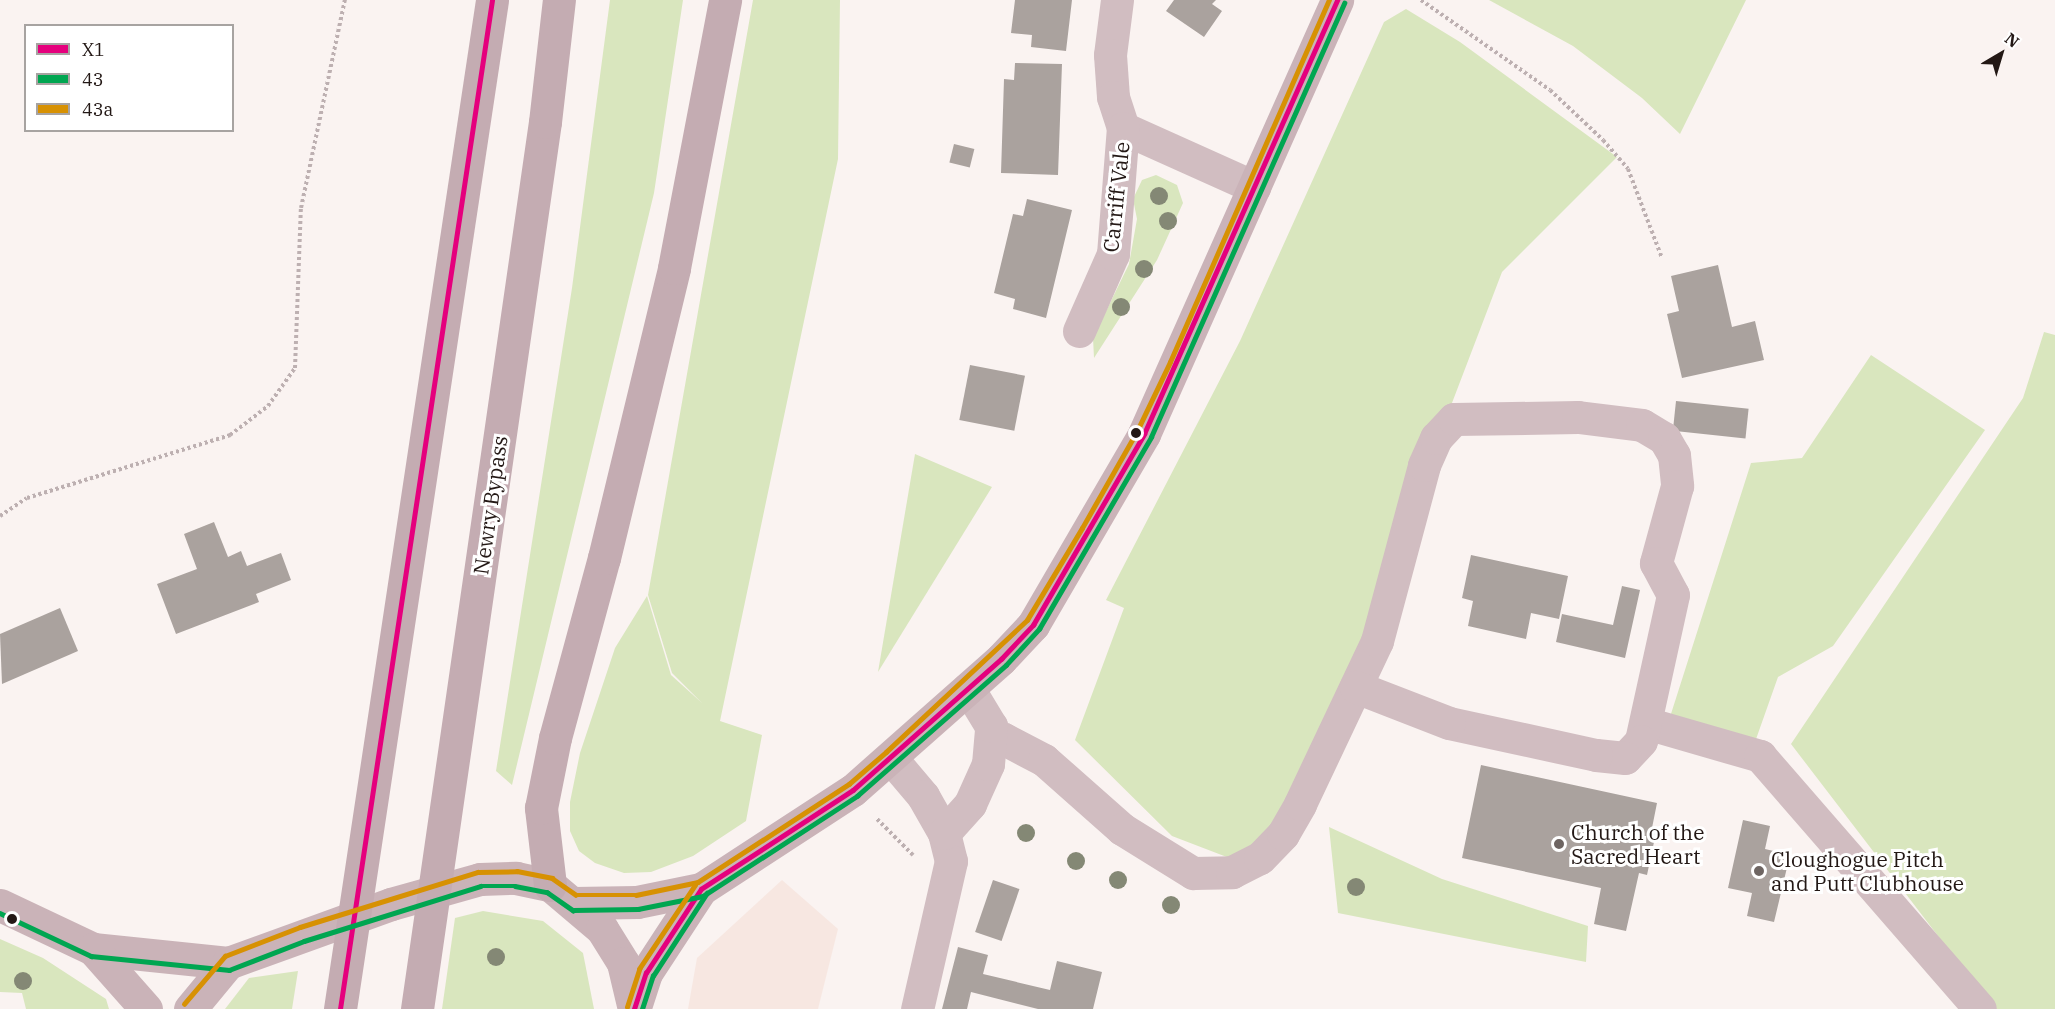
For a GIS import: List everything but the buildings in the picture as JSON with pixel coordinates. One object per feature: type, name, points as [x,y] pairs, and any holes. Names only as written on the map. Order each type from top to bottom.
[{"type":"highway","points":[[338,1009],[347,967],[492,0]]},
{"type":"highway","name":"Newry Bypass","points":[[417,1009],[545,122],[559,0]]},
{"type":"highway","points":[[562,894],[541,808],[555,738],[604,558],[674,268],[725,0]]},
{"type":"main road","points":[[0,905],[93,949],[228,963],[302,933],[480,879],[516,878],[562,894],[637,902],[701,889],[853,790],[968,688],[1033,625],[1144,434],[1336,0]]},
{"type":"main road","points":[[634,1008],[646,973],[701,889]]},
{"type":"main road","points":[[562,894],[602,929],[623,963],[634,1008]]},
{"type":"main road","points":[[93,949],[146,1009]]},
{"type":"main road","points":[[190,1009],[228,963]]},
{"type":"street","name":"Carriff Vale","points":[[1079,331],[1113,254],[1123,128],[1113,97],[1110,55],[1117,0]]},
{"type":"street","name":"Carriff Vale","points":[[1123,128],[1254,187]]},
{"type":"street","points":[[992,738],[1004,739],[1044,760],[1122,829],[1193,873],[1232,872],[1260,858],[1283,834],[1356,687],[1377,641],[1424,465],[1436,438],[1454,419],[1578,417],[1642,425],[1664,438],[1674,455],[1677,486],[1656,563],[1673,595],[1641,741],[1625,758],[1596,755],[1449,723],[1356,687]]},
{"type":"street","points":[[944,833],[970,804],[988,764],[992,738],[991,726],[968,688]]},
{"type":"street","points":[[1646,723],[1760,756],[1980,1009]]},
{"type":"street","points":[[891,758],[922,796],[944,833],[951,861],[917,1009]]},
{"type":"path","points":[[0,516],[27,498],[230,435],[268,406],[295,369],[301,208],[345,0]]},
{"type":"path","points":[[1421,0],[1550,90],[1603,140],[1628,169],[1662,258]]},
{"type":"path","points":[[870,821],[880,818],[945,891]]},
{"type":"shaded area","points":[[782,880],[838,929],[818,1009],[688,1009],[697,958]]},
{"type":"green space","points":[[610,0],[683,0],[654,193],[512,785],[496,771],[572,288]]},
{"type":"green space","points":[[753,0],[840,0],[838,159],[720,721],[762,735],[746,821],[693,856],[651,872],[624,873],[595,863],[579,851],[570,831],[570,802],[580,753],[615,648],[647,596],[671,675],[702,703],[672,673],[648,595]]},
{"type":"green space","points":[[1489,0],[1746,0],[1680,134],[1642,98],[1573,46]]},
{"type":"green space","points":[[1406,9],[1460,42],[1617,157],[1502,272],[1447,416],[1377,641],[1260,846],[1232,859],[1172,836],[1075,740],[1124,608],[1106,600],[1240,341],[1384,22]]},
{"type":"green space","points":[[1156,175],[1177,185],[1183,203],[1157,260],[1094,358],[1093,338],[1129,264],[1137,219],[1133,199],[1142,180]]},
{"type":"green space","points":[[2044,332],[2055,335],[2055,1009],[1994,1009],[1791,744],[2023,398]]},
{"type":"green space","points":[[1871,355],[1985,430],[1833,646],[1778,677],[1755,742],[1670,717],[1751,463],[1802,458]]},
{"type":"green space","points":[[915,454],[992,487],[878,672]]},
{"type":"green space","points":[[1329,827],[1442,879],[1588,926],[1586,962],[1338,913]]},
{"type":"green space","points":[[483,911],[543,921],[583,953],[594,1009],[442,1009],[455,918]]},
{"type":"green space","points":[[0,939],[43,958],[106,999],[109,1009],[26,1009],[22,993],[0,992]]},
{"type":"green space","points":[[298,971],[292,1009],[225,1009],[249,978]]},
{"type":"transit line","name":"X1","points":[[340,1009],[492,0]]},
{"type":"transit line","name":"43a","points":[[184,1004],[225,956],[300,927],[478,872],[517,871],[552,878],[576,895],[636,895],[698,882],[849,784],[886,752],[1027,620],[1082,528],[1137,431],[1170,362],[1329,0]]},
{"type":"transit line","name":"X1","points":[[634,1009],[646,973],[701,889],[853,790],[1001,659],[1033,625],[1144,434],[1337,0]]},
{"type":"transit line","name":"43","points":[[0,913],[91,956],[229,970],[304,941],[481,886],[515,886],[547,892],[573,910],[638,909],[703,896],[857,796],[1006,665],[1039,629],[1151,437],[1344,3]]},
{"type":"transit line","name":"43a","points":[[627,1007],[639,969],[695,885]]},
{"type":"transit line","name":"43","points":[[642,1009],[653,976],[707,893]]},
{"type":"place","name":"Church of the Sacred Heart","points":[[1559,844]]},
{"type":"place","name":"Cloughogue Pitch and Putt Clubhouse","points":[[1759,871]]}]
